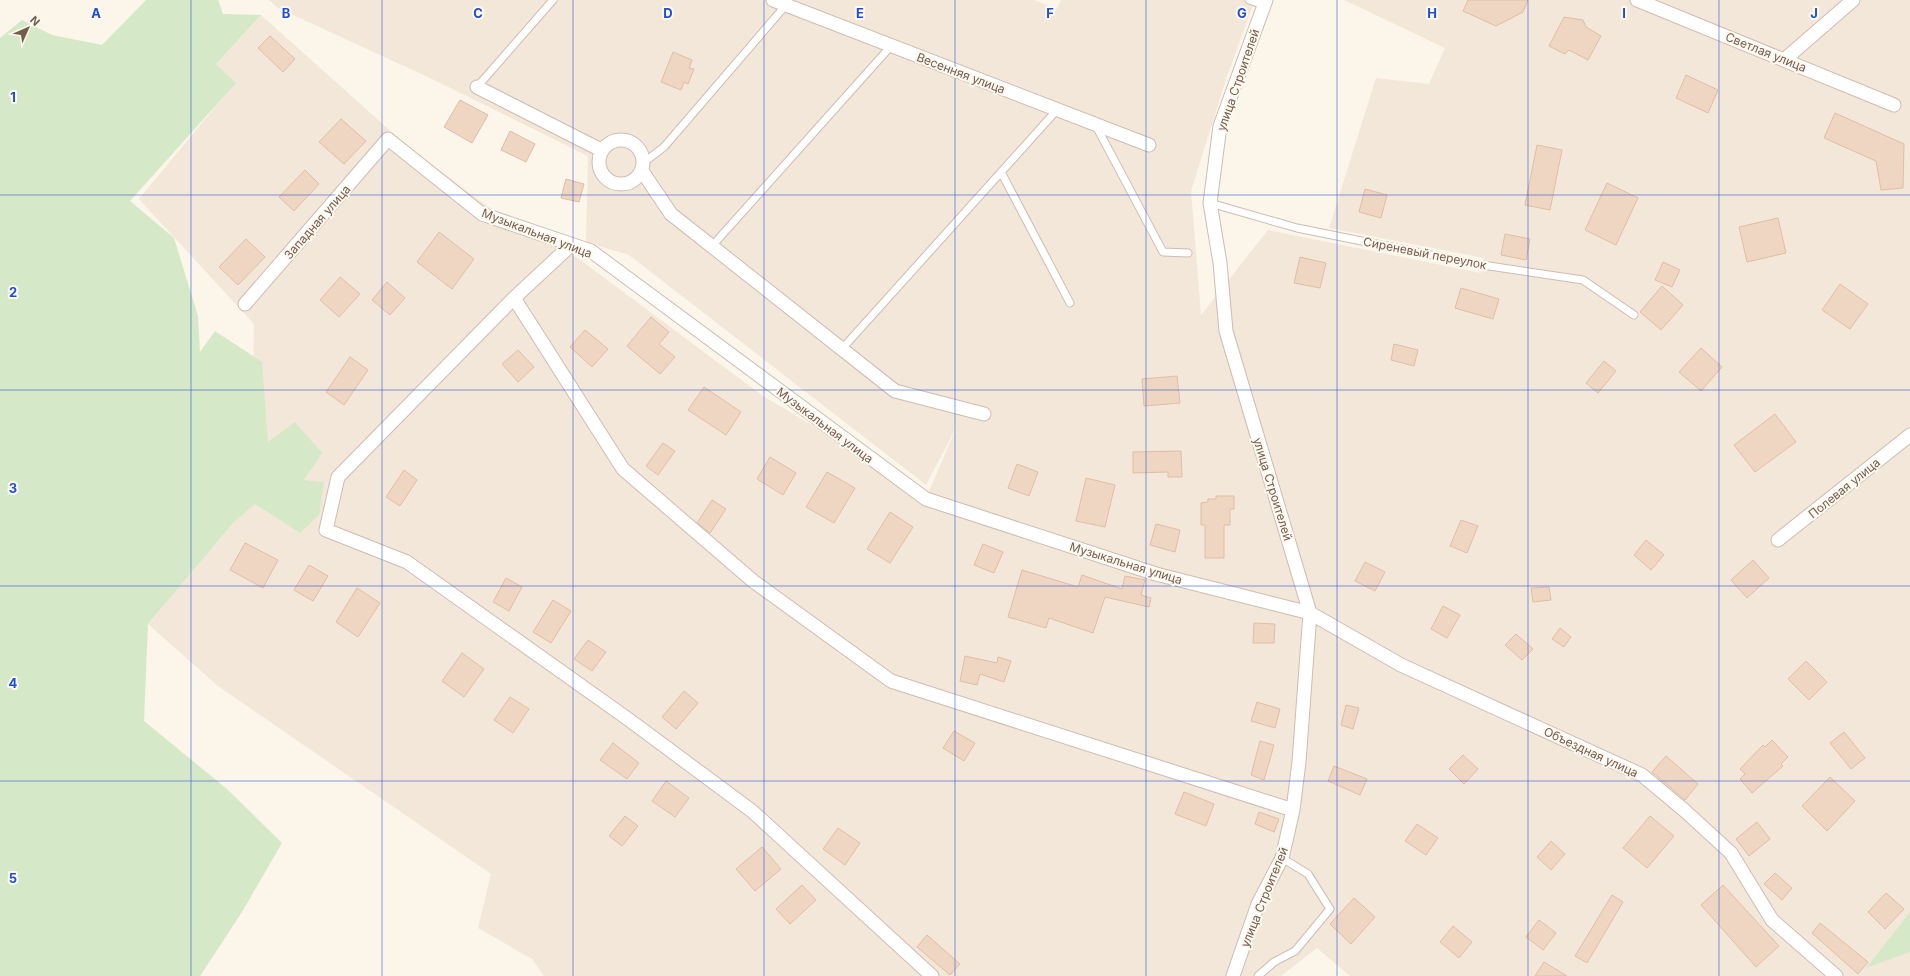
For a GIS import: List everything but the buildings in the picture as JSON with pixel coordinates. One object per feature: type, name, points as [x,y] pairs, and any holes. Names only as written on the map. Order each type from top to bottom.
[{"type":"street","name":"Весенняя улица","points":[[774,0],[1149,145]]},
{"type":"street","name":"Светлая улица","points":[[1637,0],[1894,104]]},
{"type":"street","points":[[1784,60],[1853,0]]},
{"type":"street","name":"улица Строителей","points":[[1233,976],[1258,904],[1282,858],[1293,810],[1299,762],[1310,613],[1226,331],[1220,263],[1210,203],[1220,126],[1265,3]]},
{"type":"street","points":[[477,87],[602,150]]},
{"type":"street","name":"Музыкальная улица","points":[[388,139],[482,214],[591,251],[926,499],[1156,574],[1310,613]]},
{"type":"street","name":"Западная улица","points":[[245,304],[388,139]]},
{"type":"street","points":[[643,167],[632,182],[625,184],[610,183],[600,172],[598,165],[602,150],[613,141],[628,140],[639,149],[643,156],[643,167],[671,214],[841,350],[895,391],[984,414]]},
{"type":"street","points":[[571,245],[514,298],[338,477],[326,530],[406,562],[628,719],[752,811],[932,976]]},
{"type":"street","points":[[514,298],[623,469],[753,581],[891,681],[1293,810]]},
{"type":"street","name":"Полевая улица","points":[[1778,540],[1910,435]]},
{"type":"street","name":"Объездная улица","points":[[1310,613],[1401,665],[1642,775],[1684,810],[1731,853],[1772,920],[1836,976]]},
{"type":"lane","points":[[477,87],[553,0]]},
{"type":"lane","points":[[1250,0],[1265,3]]},
{"type":"lane","points":[[643,167],[664,147],[786,5]]},
{"type":"lane","points":[[712,246],[892,46]]},
{"type":"lane","points":[[841,350],[1057,110]]},
{"type":"lane","points":[[1094,124],[1163,252],[1188,253]]},
{"type":"lane","points":[[1001,172],[1070,303]]},
{"type":"lane","name":"Сиреневый переулок","points":[[1210,203],[1321,232],[1476,264],[1583,280],[1634,315]]},
{"type":"lane","points":[[1258,976],[1274,962],[1295,951],[1330,909],[1308,874],[1282,858]]},
{"type":"shaded area","points":[[269,0],[1034,0],[1057,9],[1061,0],[1255,0],[1227,76],[1191,191],[1201,315],[1268,230],[1481,273],[1484,258],[1329,228],[1376,78],[1429,84],[1445,48],[1344,0],[1910,0],[1910,912],[1867,967],[1910,952],[1910,976],[1350,976],[1317,948],[1281,976],[544,976],[532,959],[478,928],[491,874],[218,686],[148,624],[234,522],[251,485],[254,324],[139,199],[235,83],[216,64],[261,15],[405,144],[487,206],[579,259],[763,396],[928,494],[957,426],[926,485],[629,255],[586,242],[588,156],[430,78],[278,8]]},
{"type":"green space","points":[[146,0],[218,0],[223,14],[261,15],[216,64],[236,83],[130,201],[174,238],[198,316],[200,352],[215,331],[262,362],[268,442],[295,422],[322,453],[304,480],[324,482],[319,515],[300,533],[255,504],[234,522],[148,624],[144,721],[227,789],[282,843],[242,912],[200,976],[0,976],[0,38],[22,20],[52,35],[102,45]]},
{"type":"green space","points":[[1910,912],[1910,952],[1866,968]]}]
